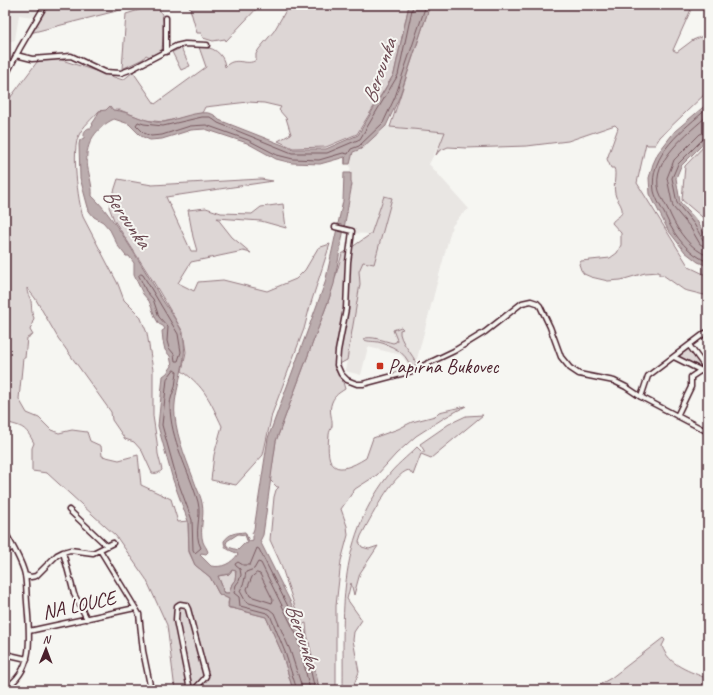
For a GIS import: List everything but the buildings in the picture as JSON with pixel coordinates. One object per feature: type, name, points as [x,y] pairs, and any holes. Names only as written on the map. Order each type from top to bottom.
[{"type":"street","points":[[5,77],[44,7]]},
{"type":"street","points":[[166,18],[166,52]]},
{"type":"street","points":[[16,55],[32,59],[71,56],[105,72],[120,73],[132,69],[176,46],[185,44],[207,45]]},
{"type":"street","points":[[335,227],[352,231],[348,262],[347,297],[337,365],[341,374],[348,380],[354,383],[363,384],[412,371],[454,351],[485,332],[522,303],[531,301],[540,306],[550,327],[561,357],[570,368],[579,374],[614,381],[708,432]]},
{"type":"street","points":[[641,397],[648,376],[705,333]]},
{"type":"street","points":[[689,345],[708,372]]},
{"type":"street","points":[[674,357],[700,371],[708,372]]},
{"type":"street","points":[[677,416],[691,387],[692,377],[700,371]]},
{"type":"street","points":[[69,510],[107,546]]},
{"type":"street","points":[[5,532],[25,575],[29,631],[29,650],[27,659],[20,674],[5,688]]},
{"type":"street","points":[[25,575],[31,577],[36,576],[57,555],[63,552],[70,550],[93,553],[113,543]]},
{"type":"street","points":[[5,552],[13,547]]},
{"type":"street","points":[[100,550],[139,614],[143,651],[150,690]]},
{"type":"street","points":[[63,552],[74,594],[87,619]]},
{"type":"street","points":[[190,690],[176,620],[177,606],[180,604],[186,605],[188,610],[206,676],[194,690]]},
{"type":"street","name":"NA LOUCE","points":[[29,631],[136,608]]},
{"type":"street","points":[[5,654],[27,659]]},
{"type":"shaded area","points":[[5,5],[41,5],[33,17],[19,15],[15,40],[5,43]]},
{"type":"shaded area","points":[[47,5],[140,5],[30,33]]},
{"type":"shaded area","points":[[155,5],[162,14],[164,26],[162,50],[150,57],[146,55],[143,59],[122,69],[126,14]]},
{"type":"shaded area","points":[[189,5],[260,5],[226,41],[225,39],[213,41],[203,38],[201,33],[197,33]]},
{"type":"shaded area","points":[[289,5],[409,5],[394,74],[357,134],[326,147],[293,148],[278,141],[291,134],[286,118],[279,110],[281,107],[264,103],[248,102],[205,107],[202,113],[163,122],[145,120],[120,110],[99,111],[83,128],[77,142],[75,163],[79,199],[83,217],[118,284],[124,300],[140,316],[147,333],[153,370],[153,416],[158,454],[162,470],[160,472],[152,473],[142,451],[134,442],[125,439],[112,420],[111,412],[58,338],[35,298],[27,288],[34,318],[30,330],[33,335],[27,338],[25,358],[23,358],[19,399],[27,413],[39,418],[51,430],[59,433],[72,430],[87,432],[90,441],[101,446],[102,456],[119,460],[138,455],[141,485],[171,499],[178,522],[188,521],[189,552],[195,565],[210,577],[219,594],[229,599],[229,608],[266,617],[282,653],[293,690],[175,690],[167,625],[146,579],[116,536],[47,473],[32,471],[32,448],[34,443],[26,430],[5,422],[5,103],[37,62],[56,58],[123,80],[133,72],[155,104],[206,67],[199,47],[213,49],[220,54],[225,67],[237,61],[252,62],[256,60],[256,54],[259,49],[274,31]]},
{"type":"shaded area","points":[[430,5],[693,5],[673,50],[677,52],[693,40],[708,34],[708,91],[660,137],[655,145],[647,145],[646,143],[637,183],[689,267],[708,276],[708,296],[684,290],[663,275],[659,275],[659,272],[645,273],[621,280],[608,281],[591,277],[584,274],[581,270],[579,264],[581,261],[610,258],[617,253],[621,245],[621,233],[612,223],[620,215],[622,210],[615,193],[615,171],[614,168],[611,168],[607,159],[618,128],[615,125],[568,141],[527,146],[466,148],[448,147],[439,151],[436,155],[445,132],[390,127]]},
{"type":"shaded area","points":[[181,48],[190,66],[181,70],[172,52]]},
{"type":"shaded area","points":[[386,126],[446,132],[429,164],[469,209],[461,215],[452,226],[417,359],[409,365],[401,355],[368,347],[361,375],[345,371],[360,284],[359,271],[363,261],[374,264],[384,196],[371,234],[344,233],[352,185],[350,163],[353,152],[361,149]]},
{"type":"shaded area","points":[[708,142],[708,222],[682,200],[685,166]]},
{"type":"shaded area","points":[[118,179],[152,185],[261,179],[273,181],[166,197],[191,251],[197,251],[188,210],[206,208],[221,213],[252,214],[261,207],[283,204],[286,228],[261,221],[217,218],[232,237],[251,253],[243,251],[191,262],[178,283],[194,291],[198,282],[223,280],[267,291],[296,279],[305,270],[318,248],[330,244],[304,329],[272,414],[263,455],[236,485],[211,480],[214,455],[222,426],[202,389],[182,371],[186,352],[183,332],[153,281],[114,220],[109,207]]},
{"type":"shaded area","points":[[384,196],[392,198],[374,264],[363,262],[359,271],[360,284],[347,360],[334,367],[343,382],[345,389],[336,396],[331,406],[332,426],[329,434],[328,447],[331,462],[340,468],[356,464],[366,458],[373,438],[412,422],[435,416],[439,412],[466,406],[416,436],[396,454],[377,475],[355,489],[341,509],[347,526],[348,535],[341,561],[336,606],[336,690],[319,690],[307,635],[306,623],[301,625],[280,562],[270,540],[274,497],[276,490],[279,487],[277,487],[270,480],[276,441],[329,299],[342,254],[371,234]]},
{"type":"shaded area","points":[[401,327],[403,329],[400,330],[401,338],[417,365],[415,367],[410,366],[402,353],[393,347],[383,343],[363,339],[374,338],[393,343],[397,340],[393,330]]},
{"type":"shaded area","points":[[688,348],[691,349],[708,372],[679,358],[680,354]]},
{"type":"shaded area","points":[[483,415],[431,458],[421,454],[413,475],[409,470],[396,479],[375,509],[361,536],[359,542],[362,547],[369,549],[378,546],[360,573],[354,595],[351,583],[347,599],[362,620],[354,632],[353,640],[359,672],[353,687],[343,690],[343,633],[346,579],[351,553],[359,528],[371,502],[387,477],[397,465],[417,447],[422,452],[425,452],[420,444],[449,424],[466,416]]},
{"type":"shaded area","points":[[232,570],[236,571],[235,580],[229,593],[223,592],[218,576],[229,574]]},
{"type":"shaded area","points":[[663,638],[665,640],[662,646],[665,653],[681,667],[708,679],[708,690],[590,690],[611,678]]},
{"type":"water","name":"Berounka","points":[[409,5],[430,5],[399,98],[386,126],[361,149],[353,152],[350,164],[345,164],[345,157],[320,164],[292,163],[276,159],[247,143],[205,129],[191,130],[162,139],[150,140],[141,136],[129,124],[114,119],[102,126],[97,131],[88,148],[87,155],[92,196],[104,209],[122,234],[182,332],[184,353],[176,396],[176,425],[183,451],[203,508],[202,537],[208,552],[206,554],[201,553],[200,555],[211,566],[223,566],[229,563],[238,554],[225,547],[224,541],[228,536],[245,532],[249,541],[253,540],[252,534],[268,438],[325,283],[343,201],[344,173],[351,173],[352,184],[334,284],[276,441],[263,535],[260,541],[307,635],[319,687],[319,690],[293,690],[282,653],[266,617],[228,607],[229,599],[219,594],[210,577],[195,565],[189,551],[188,521],[173,480],[158,426],[163,376],[172,366],[170,356],[165,350],[163,341],[162,331],[165,329],[156,319],[149,301],[143,294],[134,275],[134,263],[118,246],[110,230],[103,222],[94,217],[89,211],[80,178],[79,144],[80,140],[84,138],[85,131],[93,125],[92,124],[99,111],[106,110],[110,106],[113,110],[157,122],[164,122],[202,113],[213,114],[219,120],[293,149],[326,149],[358,135],[394,74]],"holes":[[[238,534],[245,535],[248,543],[244,544],[238,550],[228,547],[226,544],[227,541]],[[232,570],[236,571],[235,580],[229,593],[226,593],[223,592],[218,576],[229,574]]]},
{"type":"water","points":[[708,103],[708,139],[681,166],[676,178],[680,202],[697,221],[708,240],[708,266],[698,262],[685,252],[668,230],[650,194],[649,178],[658,153],[675,131]]},
{"type":"waterway","points":[[345,164],[346,157]]},
{"type":"place","name":"Papírna Bukovec","points":[[380,366]]}]
